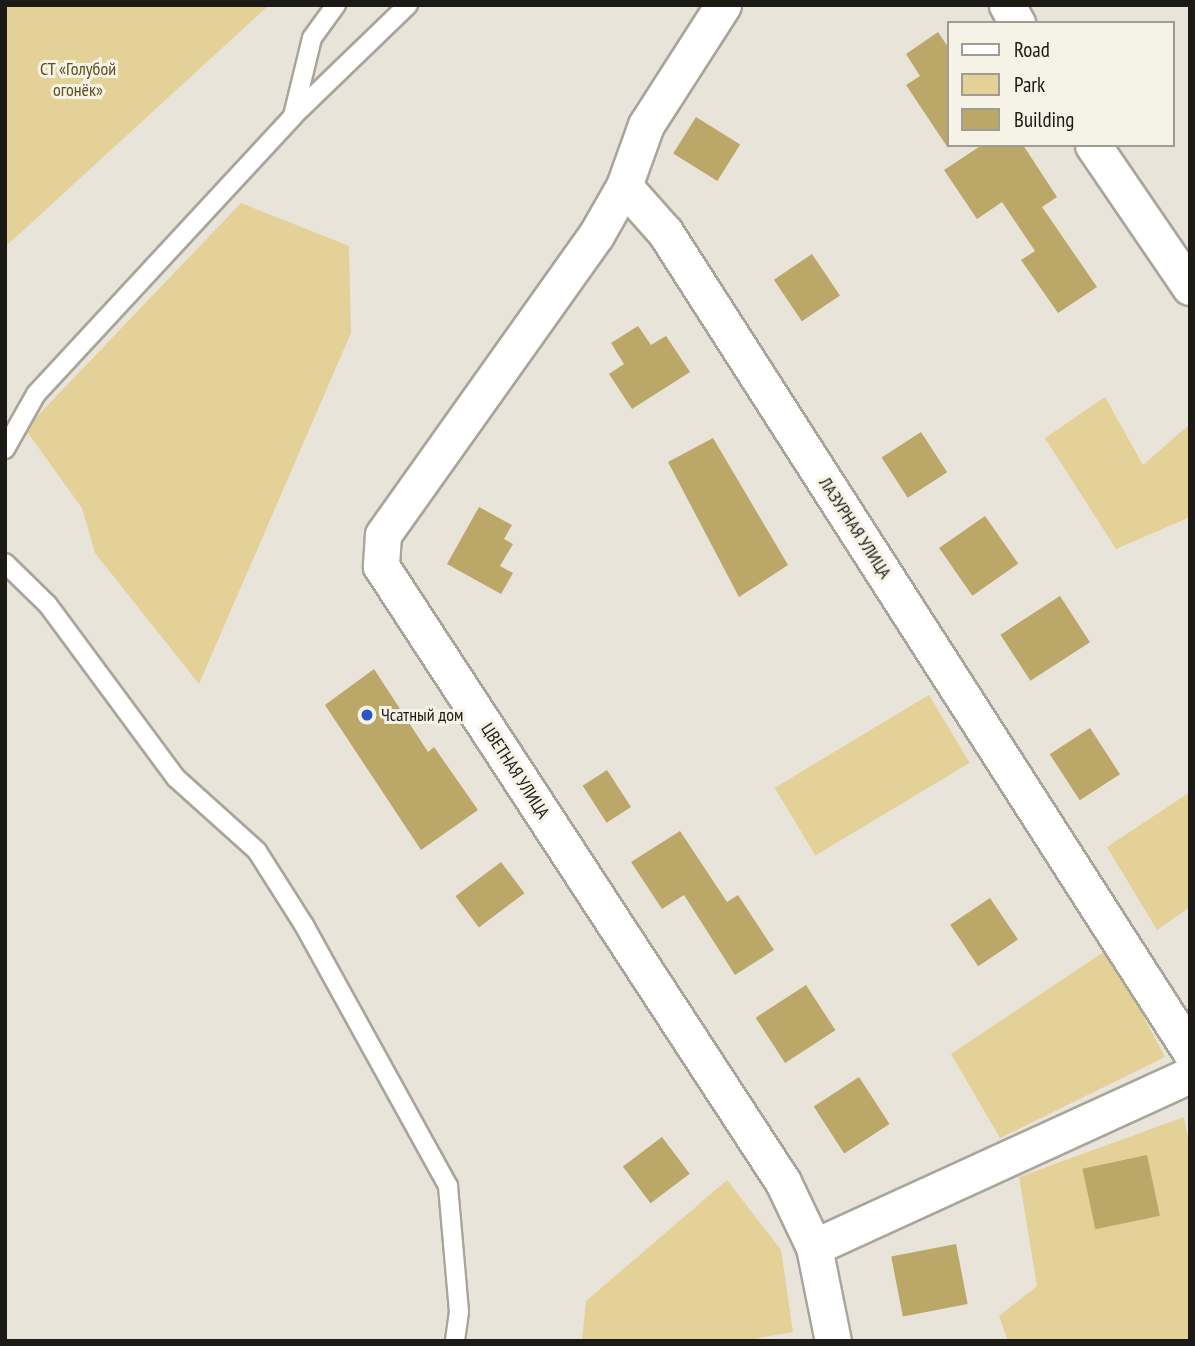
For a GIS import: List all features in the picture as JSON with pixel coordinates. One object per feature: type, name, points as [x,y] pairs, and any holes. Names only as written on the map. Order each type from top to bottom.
[{"type":"street","points":[[624,186],[646,125],[723,5]]},
{"type":"street","points":[[1006,5],[1016,21]]},
{"type":"street","points":[[1094,147],[1190,287]]},
{"type":"street","name":"ЛАЗУРНАЯ УЛИЦА","points":[[624,186],[666,232],[1190,1051]]},
{"type":"street","name":"ЦВЕТНАЯ УЛИЦА","points":[[624,186],[596,235],[383,535],[381,566],[783,1182],[814,1247],[833,1341]]},
{"type":"street","points":[[814,1247],[1190,1075]]},
{"type":"lane","points":[[293,116],[312,38],[336,5]]},
{"type":"lane","points":[[5,449],[36,394],[293,116],[408,5]]},
{"type":"lane","points":[[5,563],[48,605],[176,778],[257,851],[304,925],[448,1186],[459,1312],[455,1341]]},
{"type":"green space","name":"СТ «Голубой огонёк»","points":[[5,5],[269,5],[5,247]]},
{"type":"green space","points":[[241,203],[349,246],[351,333],[199,684],[95,553],[82,508],[25,429]]},
{"type":"green space","points":[[1105,397],[1143,465],[1190,424],[1190,517],[1116,549],[1045,438]]},
{"type":"green space","points":[[929,695],[970,763],[815,855],[775,788]]},
{"type":"green space","points":[[1190,792],[1190,907],[1157,930],[1107,847]]},
{"type":"green space","points":[[1108,949],[1165,1057],[1000,1138],[951,1054]]},
{"type":"green space","points":[[1184,1117],[1190,1150],[1190,1341],[1008,1341],[999,1316],[1037,1286],[1019,1177]]},
{"type":"green space","points":[[727,1180],[781,1250],[793,1332],[743,1341],[582,1341],[586,1301]]},
{"type":"building","points":[[938,32],[946,44],[946,145],[906,85],[920,76],[906,54]]},
{"type":"building","points":[[696,117],[740,145],[717,181],[673,153]]},
{"type":"building","points":[[979,147],[1024,147],[1057,197],[1042,207],[1097,287],[1058,313],[1021,260],[1035,251],[1002,202],[977,219],[944,170]]},
{"type":"building","points":[[812,254],[840,295],[802,321],[774,280]]},
{"type":"building","points":[[638,326],[651,345],[666,336],[690,372],[632,409],[609,374],[624,364],[611,343]]},
{"type":"building","points":[[921,432],[947,472],[908,498],[882,458]]},
{"type":"building","points":[[713,438],[788,565],[739,597],[668,462]]},
{"type":"building","points":[[479,507],[512,525],[504,539],[513,544],[500,566],[513,573],[501,594],[447,564]]},
{"type":"building","points":[[985,516],[1018,564],[972,596],[939,548]]},
{"type":"building","points":[[1060,596],[1090,642],[1030,681],[1000,635]]},
{"type":"building","points":[[374,669],[428,752],[434,747],[478,810],[421,850],[325,705]]},
{"type":"building","points":[[1090,728],[1120,774],[1080,800],[1050,754]]},
{"type":"building","points":[[607,770],[631,807],[607,823],[583,786]]},
{"type":"building","points":[[680,831],[727,902],[738,895],[774,950],[735,975],[684,895],[662,909],[631,862]]},
{"type":"building","points":[[501,862],[524,893],[479,927],[455,896]]},
{"type":"building","points":[[990,898],[1018,939],[978,966],[950,925]]},
{"type":"building","points":[[806,985],[835,1030],[785,1063],[756,1018]]},
{"type":"building","points":[[859,1077],[889,1124],[844,1153],[814,1106]]},
{"type":"building","points":[[662,1137],[690,1174],[651,1203],[623,1166]]},
{"type":"building","points":[[1147,1155],[1160,1216],[1095,1229],[1082,1169]]},
{"type":"building","points":[[956,1244],[968,1304],[903,1316],[891,1257]]},
{"type":"place","name":"Чсатный дом","points":[[367,715]]}]
